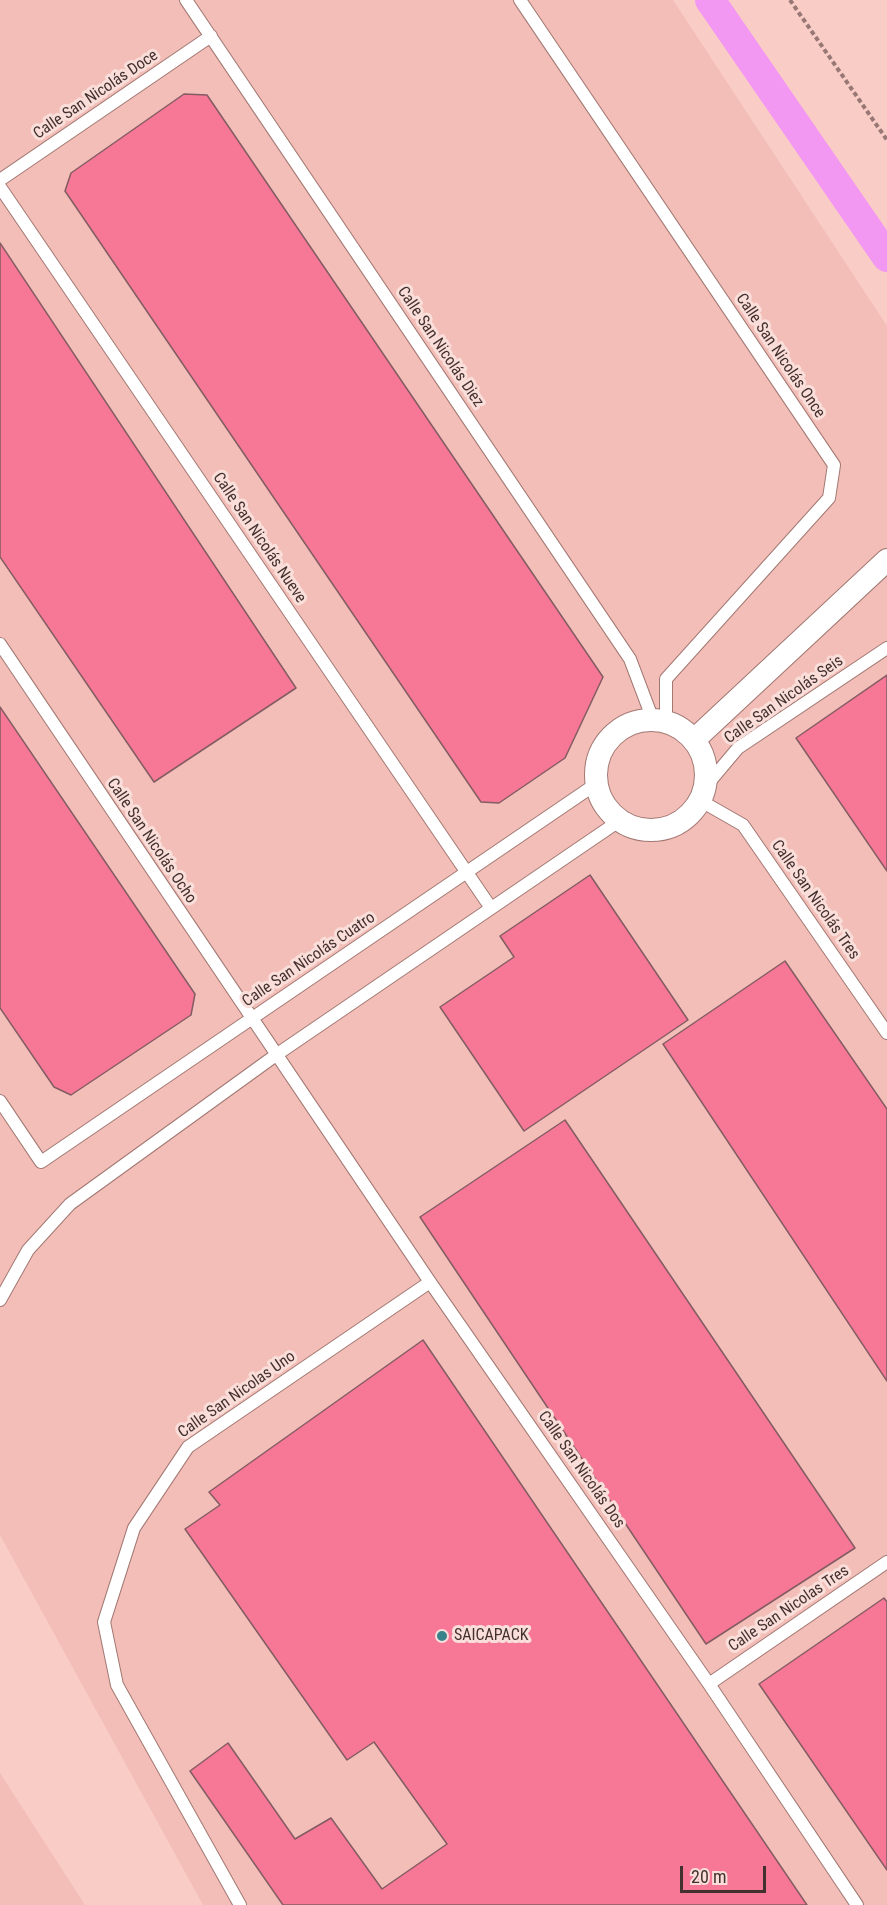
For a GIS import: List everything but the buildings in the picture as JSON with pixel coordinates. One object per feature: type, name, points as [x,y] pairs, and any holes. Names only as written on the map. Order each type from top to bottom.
[{"type":"street","points":[[694,740],[887,560]]},
{"type":"street","points":[[637,721],[660,721],[682,729],[694,740],[703,754],[707,770],[703,794],[689,816],[673,827],[655,831],[636,829],[619,821],[608,811],[600,798],[596,784],[596,768],[600,752],[609,739],[622,728],[637,721]]},
{"type":"lane","name":"Calle San Nicolás Diez","points":[[186,0],[630,659],[660,721]]},
{"type":"lane","name":"Calle San Nicolás Once","points":[[520,0],[834,465],[829,498],[666,680],[660,721]]},
{"type":"lane","name":"Calle San Nicolás Doce","points":[[0,180],[211,36]]},
{"type":"lane","name":"Calle San Nicolás Nueve","points":[[0,187],[491,908]]},
{"type":"lane","name":"Calle San Nicolás Ocho","points":[[0,644],[276,1055]]},
{"type":"lane","name":"Calle San Nicolás Seis","points":[[703,794],[738,748],[887,648]]},
{"type":"lane","name":"Calle San Nicolás Cuatro","points":[[0,1101],[41,1162],[596,784]]},
{"type":"lane","name":"Calle San Nicolás Tres","points":[[703,794],[743,825],[887,1033]]},
{"type":"lane","points":[[0,1300],[28,1251],[70,1203],[276,1055],[619,821]]},
{"type":"lane","name":"Calle San Nicolás Dos","points":[[276,1055],[430,1282],[709,1684],[857,1905]]},
{"type":"lane","name":"Calle San Nicolas Uno","points":[[240,1905],[117,1685],[104,1622],[134,1528],[188,1447],[430,1282]]},
{"type":"lane","name":"Calle San Nicolas Tres","points":[[709,1684],[887,1562]]},
{"type":"path","points":[[790,0],[887,140]]},
{"type":"shaded area","points":[[0,0],[673,0],[887,326],[887,1905],[203,1905],[0,1535]]},
{"type":"shaded area","points":[[0,1773],[85,1905],[0,1905]]},
{"type":"waterway","points":[[710,0],[887,257]]},
{"type":"place","name":"SAICAPACK","points":[[442,1636]]}]
